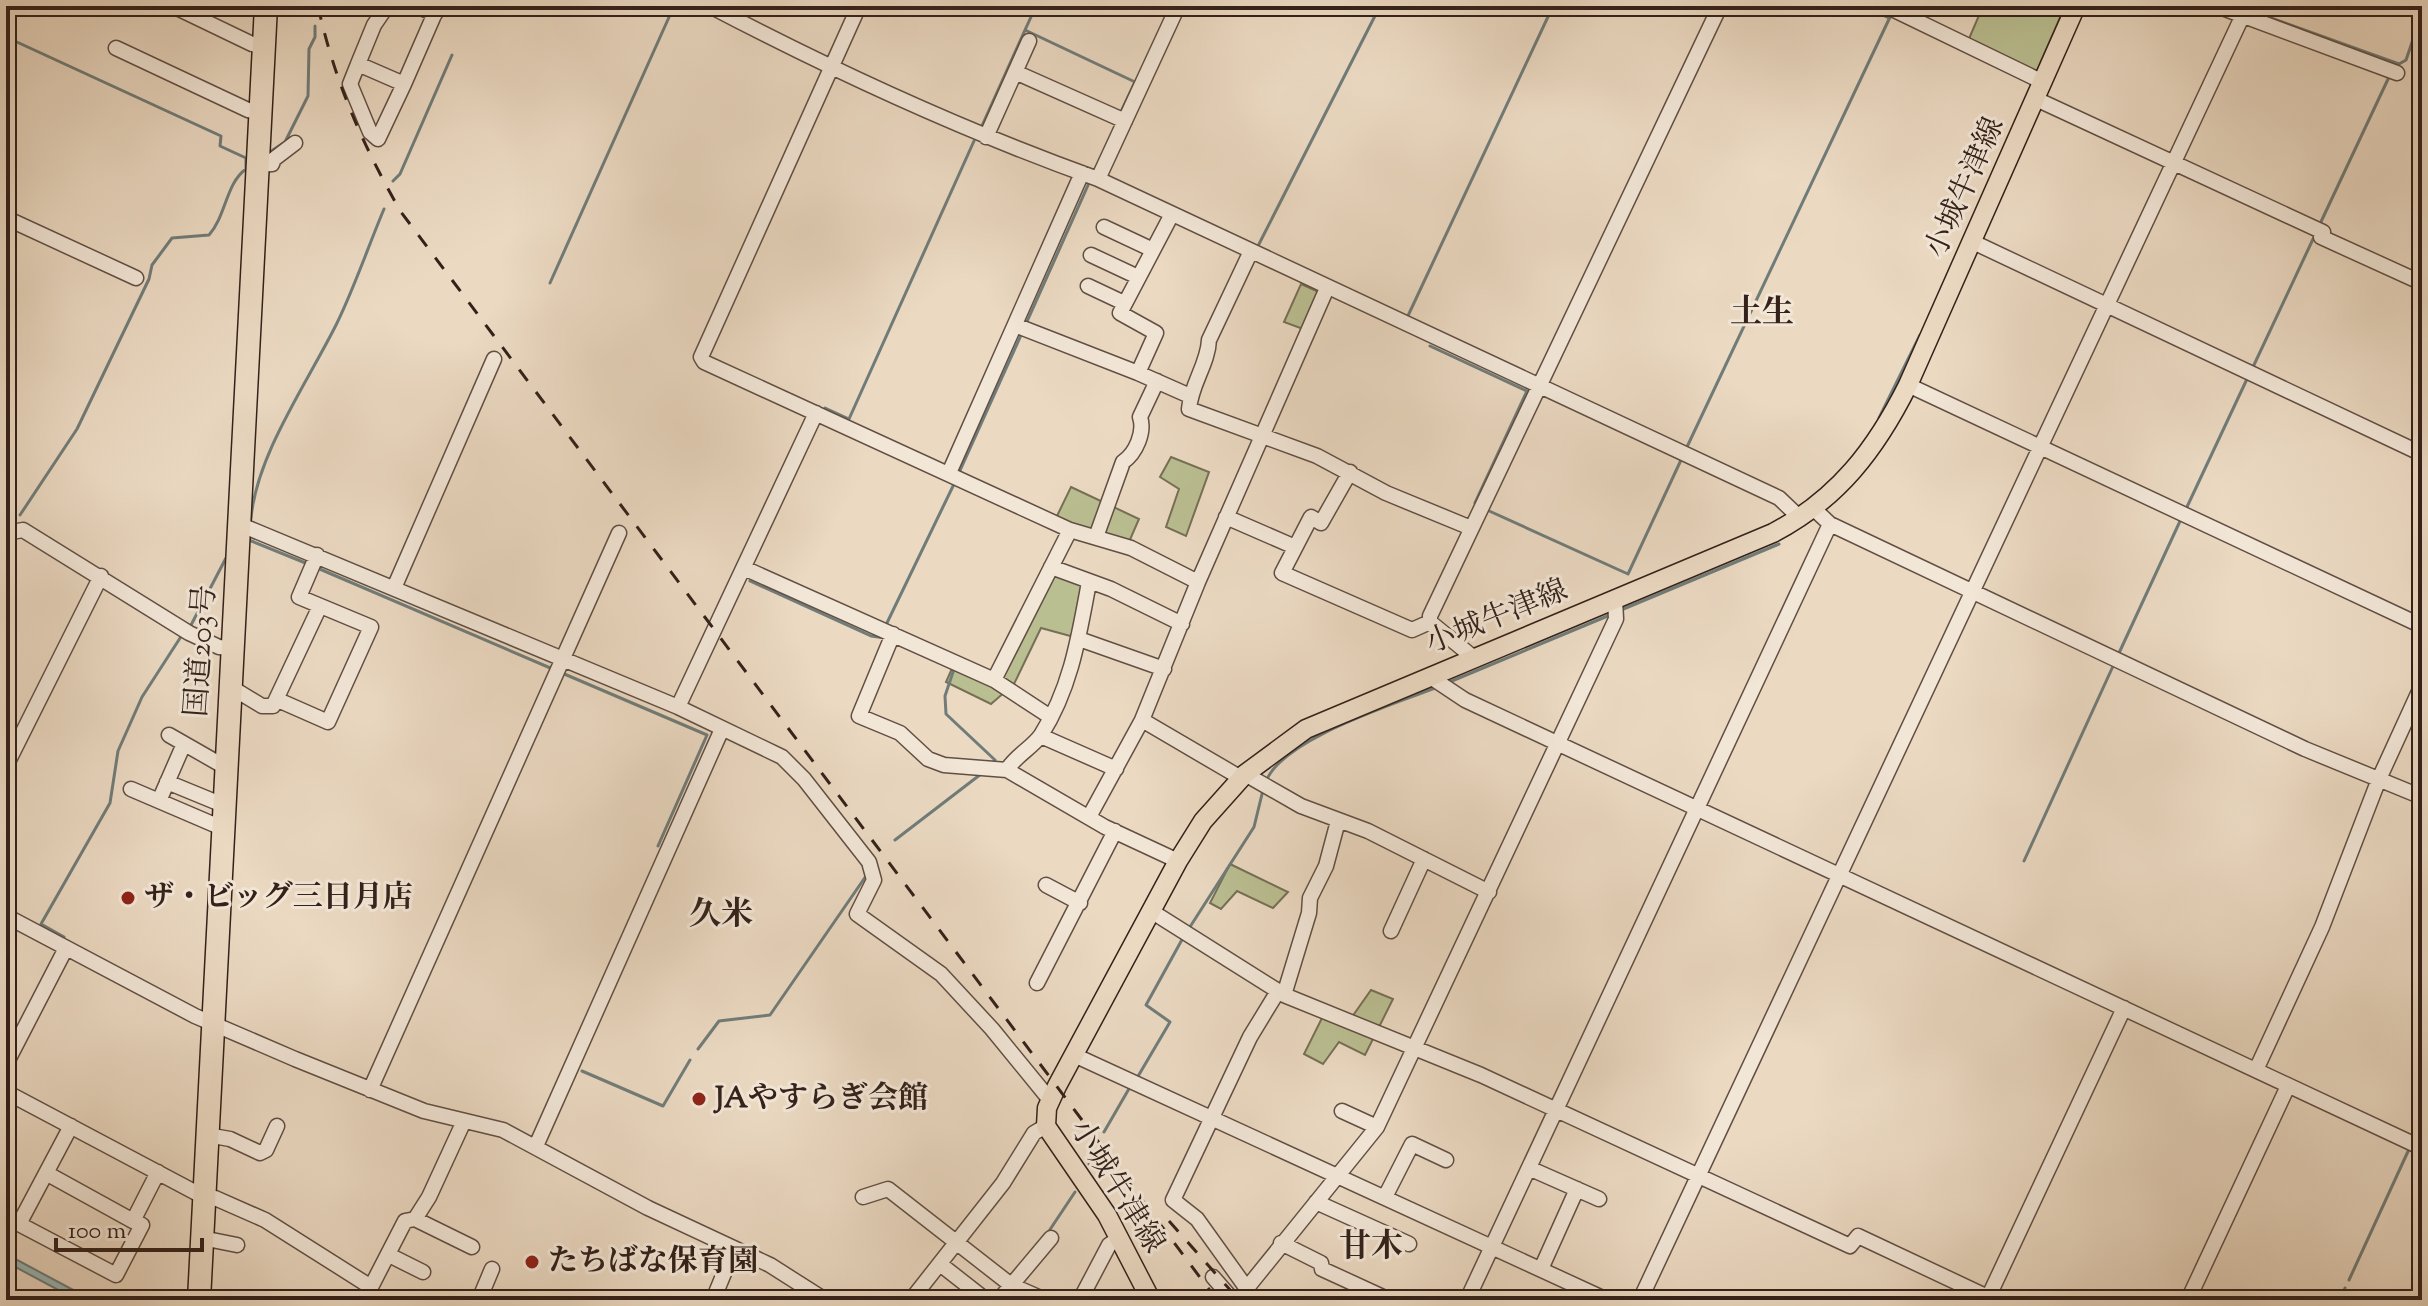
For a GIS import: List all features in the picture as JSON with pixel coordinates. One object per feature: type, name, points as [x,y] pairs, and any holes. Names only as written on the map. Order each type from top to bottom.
[{"type":"highway","name":"国道203号","points":[[199,1300],[266,6]]},
{"type":"main road","name":"小城牛津線","points":[[1151,1300],[1119,1238],[1046,1126],[1050,1100],[1178,861],[1203,821],[1243,776],[1306,729],[1437,683],[1474,658],[1615,607],[1807,513],[1859,466],[1890,421],[1908,385],[1973,242],[2037,86],[2076,6]]},
{"type":"street","points":[[173,6],[252,44],[263,46]]},
{"type":"street","points":[[387,6],[374,25],[350,84],[370,132],[378,139],[437,10],[416,6]]},
{"type":"street","points":[[710,6],[831,69],[986,137],[1098,179],[2305,749],[2422,797]]},
{"type":"street","points":[[859,6],[701,357],[704,362],[1070,530],[1131,548],[1198,582]]},
{"type":"street","points":[[1098,179],[1120,118],[1178,6]]},
{"type":"street","points":[[1350,472],[1321,523],[1311,517],[1282,573],[1412,630],[1430,622],[1471,528],[1720,6]]},
{"type":"street","points":[[2217,6],[2393,71]]},
{"type":"street","points":[[1891,8],[2173,163],[2422,283]]},
{"type":"street","points":[[1640,1300],[2242,17]]},
{"type":"street","points":[[986,137],[1029,41]]},
{"type":"street","points":[[116,48],[248,110],[260,112]]},
{"type":"street","points":[[358,64],[404,84]]},
{"type":"street","points":[[1015,72],[1120,118]]},
{"type":"street","points":[[258,165],[272,164],[295,143]]},
{"type":"street","points":[[949,473],[1082,173]]},
{"type":"street","points":[[1138,373],[1156,333],[1120,313],[1172,214]]},
{"type":"street","points":[[6,218],[136,278]]},
{"type":"street","points":[[1104,227],[1153,250]]},
{"type":"street","points":[[1973,242],[2422,454]]},
{"type":"street","points":[[1251,251],[1209,340],[1208,351],[1190,396],[1189,409],[1350,472],[1386,493],[1471,528]]},
{"type":"street","points":[[1091,255],[1138,277]]},
{"type":"street","points":[[1088,286],[1124,303]]},
{"type":"street","points":[[1089,817],[1142,720],[1198,582],[1327,288]]},
{"type":"street","points":[[1015,325],[1190,396]]},
{"type":"street","points":[[394,588],[494,359]]},
{"type":"street","points":[[1096,537],[1123,462],[1133,455],[1143,425],[1140,417],[1157,381]]},
{"type":"street","points":[[1908,385],[2040,444],[2422,626]]},
{"type":"street","points":[[678,707],[816,413]]},
{"type":"street","points":[[1226,517],[1295,547]]},
{"type":"street","points":[[1467,1300],[1531,1169],[1830,524]]},
{"type":"street","points":[[241,525],[678,707],[782,757],[804,779],[869,862],[874,880],[857,914],[941,974],[992,1029],[1050,1100]]},
{"type":"street","points":[[6,533],[23,530],[186,631],[219,647],[231,648]]},
{"type":"street","points":[[994,680],[1070,530]]},
{"type":"street","points":[[370,1090],[619,533]]},
{"type":"street","points":[[278,700],[328,722],[371,627],[299,597],[317,555]]},
{"type":"street","points":[[1051,567],[1111,589],[1182,624]]},
{"type":"street","points":[[744,568],[891,639],[994,680],[1049,716]]},
{"type":"street","points":[[6,766],[101,576]]},
{"type":"street","points":[[994,769],[1041,736],[1062,695],[1079,639],[1089,582]]},
{"type":"street","points":[[229,686],[262,706],[273,706],[320,606]]},
{"type":"street","points":[[1338,821],[1326,866],[1310,898],[1309,913],[1281,993],[1250,1037],[1173,1200],[1197,1219],[1251,1294],[1281,1243],[1339,1177],[1377,1127],[1558,742],[1615,607]]},
{"type":"street","points":[[1430,622],[1474,658]]},
{"type":"street","points":[[891,639],[859,716],[900,733],[928,759],[944,765],[994,769],[1178,861]]},
{"type":"street","points":[[1079,639],[1164,669]]},
{"type":"street","points":[[1437,683],[2422,1148]]},
{"type":"street","points":[[2256,1070],[2322,927],[2379,779],[2422,685]]},
{"type":"street","points":[[1142,720],[1264,787],[1338,821],[1368,831],[1489,892]]},
{"type":"street","points":[[536,1146],[722,729]]},
{"type":"street","points":[[169,735],[183,746],[225,767]]},
{"type":"street","points":[[1041,736],[1116,769]]},
{"type":"street","points":[[159,801],[183,746]]},
{"type":"street","points":[[167,782],[223,805]]},
{"type":"street","points":[[131,789],[222,828]]},
{"type":"street","points":[[1037,983],[1115,831]]},
{"type":"street","points":[[1391,931],[1424,859]]},
{"type":"street","points":[[1046,885],[1080,903]]},
{"type":"street","points":[[1151,911],[1281,993],[1558,1110],[1850,1246],[1858,1236],[1990,1299],[2124,1008]]},
{"type":"street","points":[[6,916],[212,1022],[424,1111],[503,1130],[648,1208],[790,1276],[825,1300]]},
{"type":"street","points":[[6,1064],[66,948]]},
{"type":"street","points":[[1074,1055],[1607,1300]]},
{"type":"street","points":[[2188,1300],[2288,1086]]},
{"type":"street","points":[[6,1092],[204,1197],[215,1198],[265,1220],[369,1295],[405,1221],[415,1219],[472,1247]]},
{"type":"street","points":[[1342,1111],[1377,1127]]},
{"type":"street","points":[[415,1219],[429,1197],[464,1121]]},
{"type":"street","points":[[46,1173],[142,1225],[116,1275],[19,1224],[46,1173],[71,1126]]},
{"type":"street","points":[[207,1135],[230,1139],[260,1153],[266,1150],[277,1126]]},
{"type":"street","points":[[911,1300],[1003,1183],[1034,1133],[1046,1126]]},
{"type":"street","points":[[1385,1197],[1412,1144],[1446,1160]]},
{"type":"street","points":[[1531,1169],[1599,1199]]},
{"type":"street","points":[[133,1221],[158,1172]]},
{"type":"street","points":[[863,1197],[888,1189],[1009,1283],[1045,1300]]},
{"type":"street","points":[[1541,1269],[1577,1189]]},
{"type":"street","points":[[1316,1202],[1409,1244]]},
{"type":"street","points":[[202,1238],[237,1245]]},
{"type":"street","points":[[999,1300],[1009,1283],[1051,1238]]},
{"type":"street","points":[[1080,1300],[1109,1245],[1119,1238]]},
{"type":"street","points":[[1281,1243],[1321,1263],[1322,1269],[1383,1297]]},
{"type":"street","points":[[713,1300],[734,1249]]},
{"type":"street","points":[[389,1255],[423,1272]]},
{"type":"street","points":[[940,1264],[986,1300]]},
{"type":"street","points":[[479,1300],[492,1269]]},
{"type":"street","points":[[1213,1277],[1233,1300]]},
{"type":"green space","points":[[1983,6],[2065,6],[2036,73],[1968,41]]},
{"type":"green space","points":[[1301,284],[1319,292],[1303,329],[1284,322]]},
{"type":"green space","points":[[1171,457],[1209,472],[1186,536],[1166,527],[1179,489],[1160,477]]},
{"type":"green space","points":[[1071,487],[1139,519],[1129,542],[1056,518]]},
{"type":"green space","points":[[1043,568],[1085,584],[1074,637],[1041,628],[1014,684],[991,704],[946,682],[957,657],[992,672]]},
{"type":"green space","points":[[1230,864],[1288,892],[1273,908],[1237,891],[1221,909],[1210,903]]},
{"type":"green space","points":[[1371,990],[1393,999],[1365,1055],[1339,1042],[1323,1064],[1304,1054],[1323,1016],[1347,1024]]},
{"type":"water","points":[[6,1254],[92,1300],[77,1300],[6,1262]]},
{"type":"waterway","points":[[330,10],[334,6]]},
{"type":"waterway","points":[[550,283],[674,6]]},
{"type":"waterway","points":[[1036,6],[1025,30],[1135,82],[1120,114]]},
{"type":"waterway","points":[[1258,246],[1380,6]]},
{"type":"waterway","points":[[1406,320],[1553,6]]},
{"type":"waterway","points":[[1864,6],[1889,18]]},
{"type":"waterway","points":[[2238,6],[2399,64],[2406,60],[2422,13]]},
{"type":"waterway","points":[[1686,449],[1891,15]]},
{"type":"waterway","points":[[267,154],[285,142],[308,96],[309,49],[315,37],[315,26]]},
{"type":"waterway","points":[[981,128],[1025,30]]},
{"type":"waterway","points":[[6,37],[221,136],[220,146],[246,158],[246,169],[234,183],[209,235],[172,238],[152,265],[149,279],[77,429],[20,515]]},
{"type":"waterway","points":[[393,181],[400,174],[452,55]]},
{"type":"waterway","points":[[2319,226],[2389,77]]},
{"type":"waterway","points":[[825,408],[849,419],[974,141]]},
{"type":"waterway","points":[[1025,326],[1089,183]]},
{"type":"waterway","points":[[251,519],[255,495],[273,444],[337,323],[384,209]]},
{"type":"waterway","points":[[2253,367],[2314,237]]},
{"type":"waterway","points":[[958,475],[1022,333]]},
{"type":"waterway","points":[[1879,418],[1920,335]]},
{"type":"waterway","points":[[1430,346],[1527,391],[1475,503]]},
{"type":"waterway","points":[[2186,509],[2247,379]]},
{"type":"waterway","points":[[1487,510],[1628,574],[1681,460]]},
{"type":"waterway","points":[[885,627],[955,482]]},
{"type":"waterway","points":[[2119,653],[2181,519]]},
{"type":"waterway","points":[[249,540],[308,564]]},
{"type":"waterway","points":[[1621,610],[1779,544]]},
{"type":"waterway","points":[[190,627],[226,558]]},
{"type":"waterway","points":[[315,567],[555,670]]},
{"type":"waterway","points":[[750,581],[871,636],[885,638]]},
{"type":"waterway","points":[[1447,683],[1610,615]]},
{"type":"waterway","points":[[64,937],[41,924],[110,803],[118,751],[142,697],[182,635]]},
{"type":"waterway","points":[[2024,861],[2114,664]]},
{"type":"waterway","points":[[954,669],[945,696],[946,714],[995,760],[992,763]]},
{"type":"waterway","points":[[562,673],[707,735],[658,846]]},
{"type":"waterway","points":[[1267,779],[1278,764],[1318,736],[1437,687]]},
{"type":"waterway","points":[[895,840],[981,774]]},
{"type":"waterway","points":[[1188,930],[1254,827],[1263,790]]},
{"type":"waterway","points":[[698,1049],[719,1021],[770,1015],[866,876]]},
{"type":"waterway","points":[[1137,1078],[1170,1022],[1146,1005],[1184,936]]},
{"type":"waterway","points":[[582,1071],[663,1106],[690,1060]]},
{"type":"waterway","points":[[1104,1132],[1130,1087]]},
{"type":"waterway","points":[[2414,1140],[2422,1122]]},
{"type":"waterway","points":[[2349,1280],[2410,1147]]},
{"type":"waterway","points":[[1089,1164],[1095,1154]]},
{"type":"waterway","points":[[1047,1234],[1075,1192]]},
{"type":"waterway","points":[[2340,1300],[2345,1288]]},
{"type":"railway","points":[[318,6],[332,60],[351,112],[401,212],[1217,1300]]},
{"type":"railway","points":[[1169,1221],[1239,1300]]},
{"type":"place","name":"ザ・ビッグ三日月店","points":[[128,898]]},
{"type":"place","name":"JAやすらぎ会館","points":[[699,1099]]},
{"type":"place","name":"たちばな保育園","points":[[532,1262]]},
{"type":"district","name":"土生","points":[[1762,314]]},
{"type":"district","name":"久米","points":[[721,916]]},
{"type":"district","name":"甘木","points":[[1371,1248]]}]
